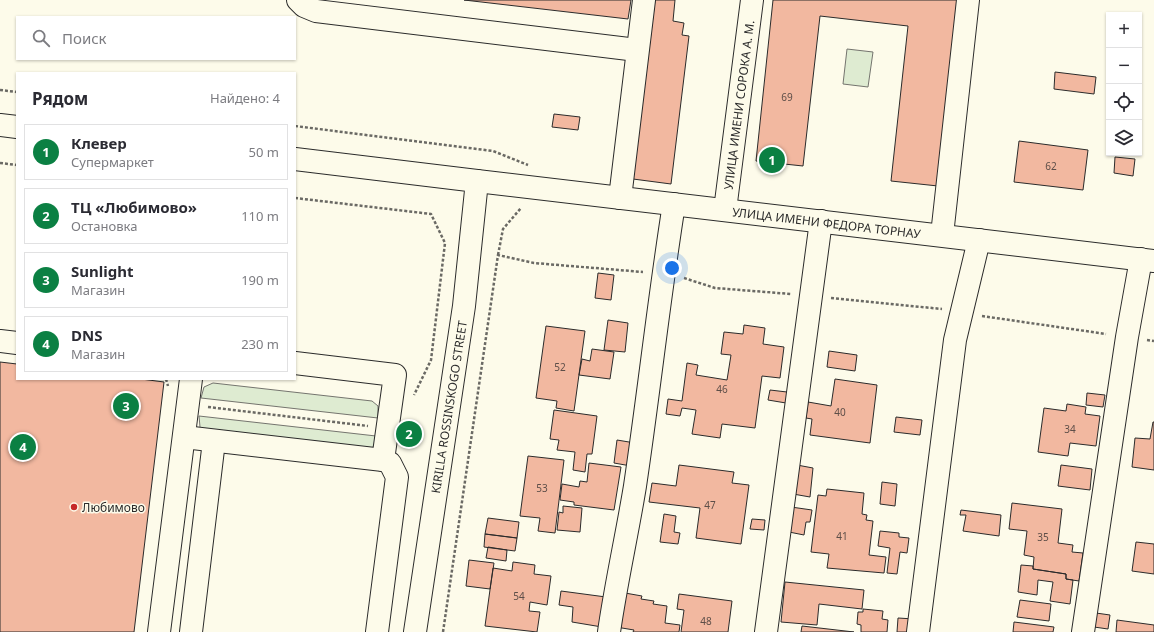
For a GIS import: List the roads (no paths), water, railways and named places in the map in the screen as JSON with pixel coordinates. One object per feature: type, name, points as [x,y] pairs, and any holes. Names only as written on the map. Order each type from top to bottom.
[{"type":"street","points":[[298,0],[304,6],[316,11],[637,50]]},
{"type":"street","points":[[620,198],[644,0]]},
{"type":"street","name":"УЛИЦА ИМЕНИ СОРОКА А. М.","points":[[725,210],[752,0]]},
{"type":"street","points":[[942,235],[968,0]]},
{"type":"street","points":[[0,125],[16,127]]},
{"type":"street","name":"УЛИЦА ИМЕНИ ФЕДОРА ТОРНАУ","points":[[296,159],[1148,260]]},
{"type":"street","name":"KIRILLA ROSSINSKOGO STREET","points":[[415,632],[464,306],[477,181]]},
{"type":"street","points":[[609,632],[614,593],[635,487],[662,282],[674,204]]},
{"type":"street","points":[[766,632],[820,221]]},
{"type":"street","points":[[918,632],[955,340],[979,240]]},
{"type":"street","points":[[1083,632],[1126,337],[1148,260]]},
{"type":"street","points":[[0,341],[16,343]]},
{"type":"street","points":[[296,363],[395,376],[383,460]]},
{"type":"street","points":[[159,632],[191,380]]},
{"type":"street","points":[[184,437],[383,460],[390,463],[397,477],[377,632]]},
{"type":"street","points":[[191,632],[214,441]]},
{"type":"place","name":"Клевер","points":[[772,160]]},
{"type":"place","name":"Sunlight","points":[[126,406]]},
{"type":"place","name":"ТЦ «Любимово»","points":[[409,434]]},
{"type":"place","name":"DNS","points":[[23,447]]},
{"type":"place","name":"Любимово","points":[[74,507]]}]
